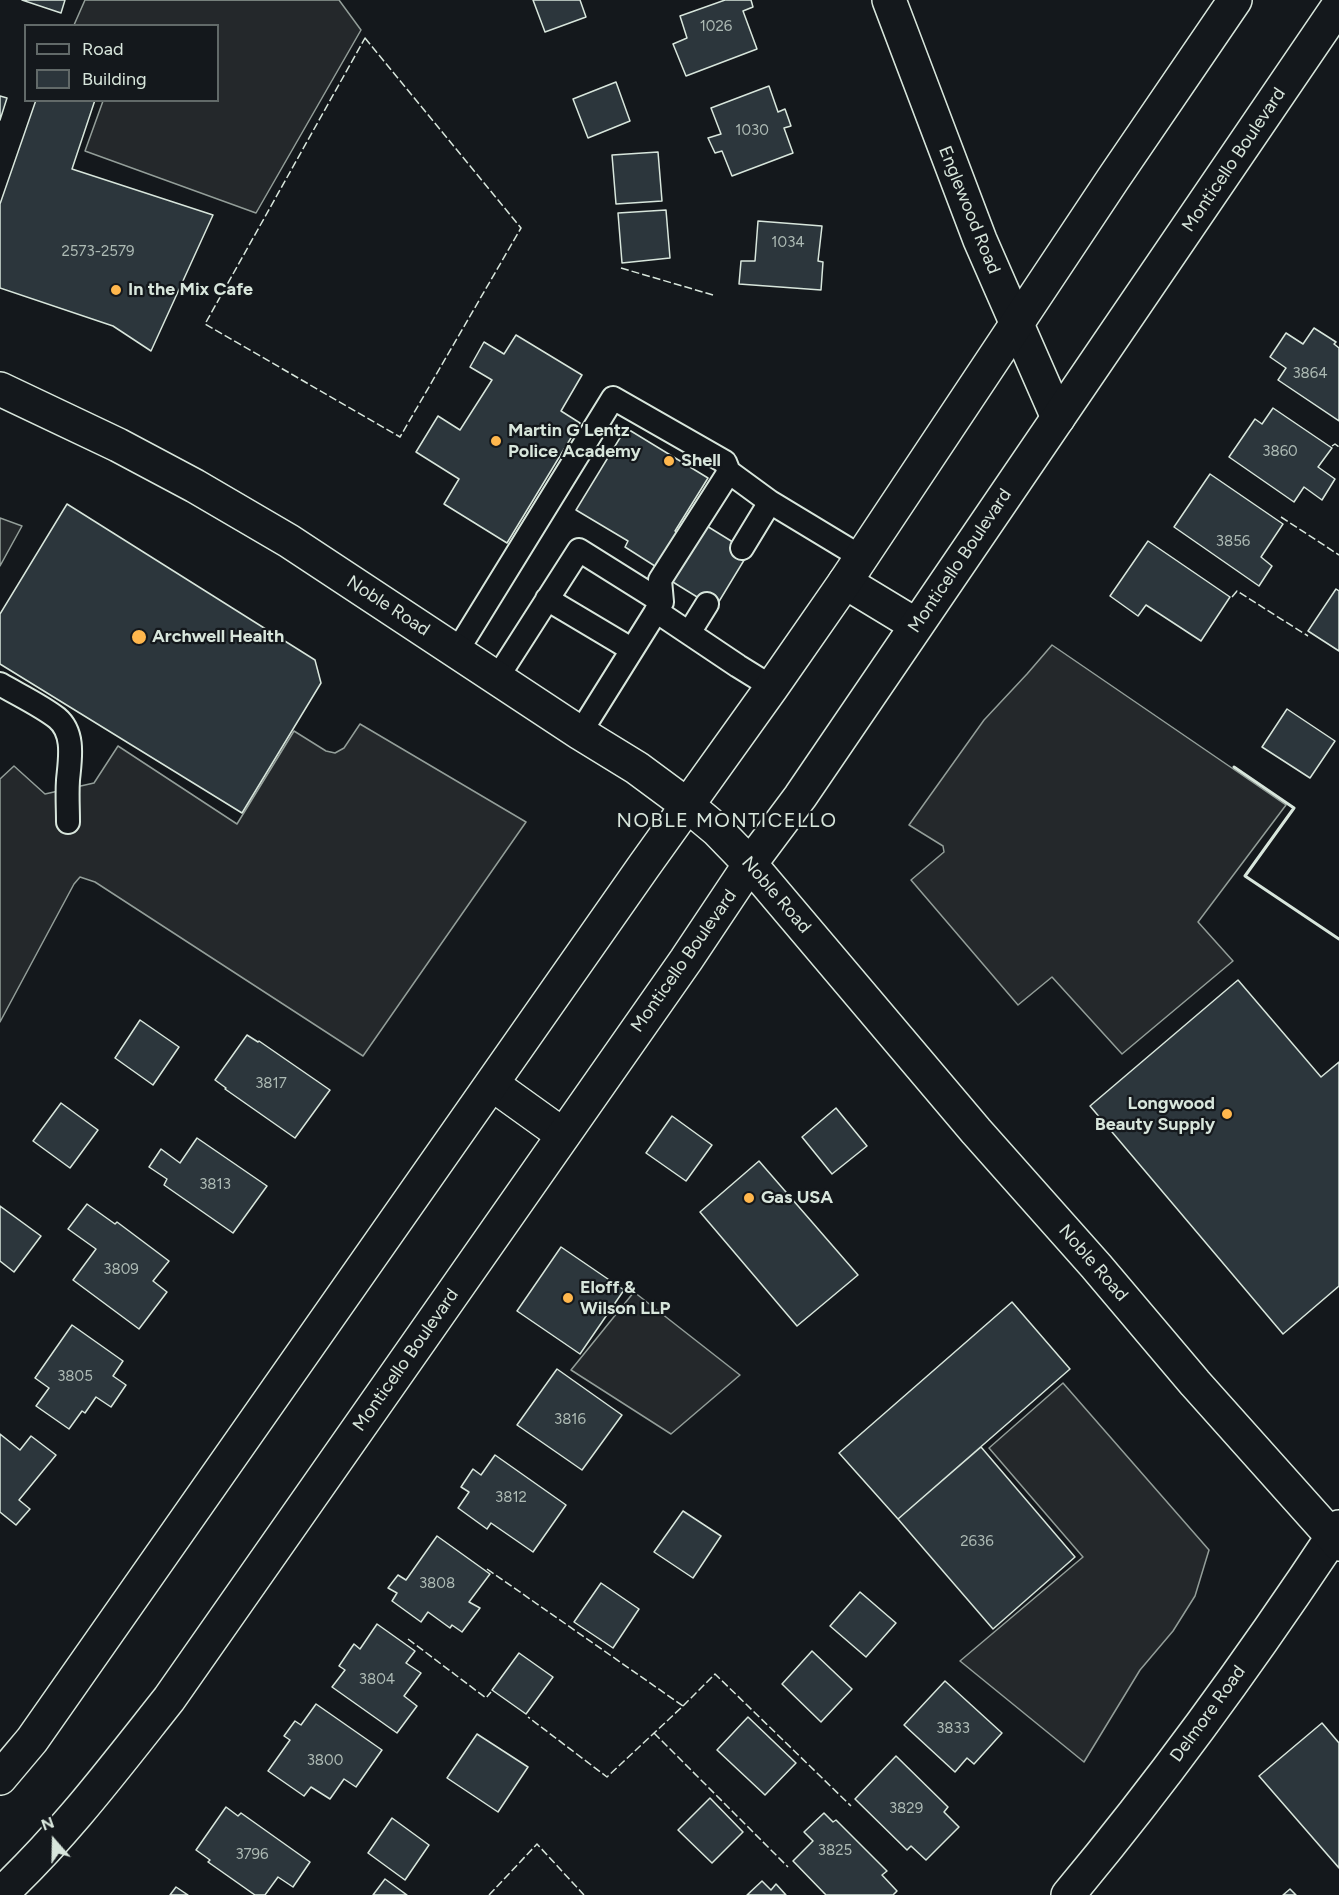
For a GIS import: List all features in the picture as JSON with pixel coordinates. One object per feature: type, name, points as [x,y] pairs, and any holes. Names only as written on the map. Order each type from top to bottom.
[{"type":"main road","name":"Englewood Road","points":[[889,0],[980,240],[1058,418]]},
{"type":"main road","points":[[0,1778],[32,1740],[772,687],[1235,0]]},
{"type":"main road","name":"Monticello Boulevard","points":[[0,1895],[87,1803],[169,1699],[686,960],[750,864],[800,797],[1339,5]]},
{"type":"main road","name":"Noble Road","points":[[0,389],[60,416],[195,486],[289,541],[580,733],[638,768],[717,830],[750,864],[983,1139],[1195,1383],[1337,1536]]},
{"type":"main road","points":[[853,569],[916,625]]},
{"type":"main road","points":[[492,1084],[563,1135]]},
{"type":"main road","name":"Delmore Road","points":[[1068,1895],[1188,1743],[1337,1536]]},
{"type":"lane","points":[[457,651],[613,398],[725,462],[729,472],[853,569]]},
{"type":"lane","points":[[580,733],[659,606],[660,580],[729,472]]},
{"type":"lane","points":[[742,548],[770,502]]},
{"type":"lane","points":[[498,678],[579,550],[659,606],[689,633],[772,687]]},
{"type":"lane","points":[[547,599],[631,649]]},
{"type":"lane","points":[[689,633],[707,604]]},
{"type":"lane","points":[[0,684],[58,719],[66,730],[71,763],[68,780],[68,822]]},
{"type":"shaded area","points":[[85,0],[339,0],[361,30],[256,213],[85,151],[103,102],[219,102],[219,24],[74,24]]},
{"type":"shaded area","points":[[0,518],[22,526],[0,566]]},
{"type":"shaded area","points":[[1052,645],[1286,805],[1198,922],[1233,961],[1122,1054],[1052,977],[1018,1005],[911,880],[944,852],[943,846],[909,825],[984,720]]},
{"type":"shaded area","points":[[360,724],[526,822],[363,1056],[95,882],[80,877],[74,884],[0,1022],[0,779],[14,766],[45,794],[94,783],[118,746],[237,824],[294,731],[326,751],[335,753],[344,748]]},
{"type":"shaded area","points":[[634,1292],[740,1375],[671,1434],[571,1370]]},
{"type":"shaded area","points":[[1063,1383],[1209,1550],[1195,1596],[1173,1631],[1140,1670],[1084,1762],[960,1661],[1083,1557],[989,1448]]},
{"type":"building","points":[[22,0],[65,0],[61,13]]},
{"type":"building","points":[[533,0],[580,0],[586,17],[545,32]]},
{"type":"building","points":[[725,0],[751,0],[753,7],[743,11],[757,49],[686,76],[673,44],[687,38],[680,16]]},
{"type":"building","points":[[616,82],[630,121],[588,138],[573,99]]},
{"type":"building","points":[[769,86],[778,112],[785,109],[791,126],[784,128],[793,153],[732,176],[722,151],[715,153],[708,138],[721,134],[711,108]]},
{"type":"building","points":[[0,96],[7,98],[0,120]]},
{"type":"building","points":[[35,102],[94,102],[72,169],[213,215],[151,351],[113,326],[0,288],[0,204]]},
{"type":"building","points":[[658,152],[662,201],[616,204],[612,155]]},
{"type":"building","points":[[666,210],[670,258],[622,263],[618,213]]},
{"type":"building","points":[[758,221],[822,226],[818,261],[823,262],[821,290],[739,284],[741,261],[755,261]]},
{"type":"building","points":[[1314,328],[1336,342],[1334,344],[1339,348],[1339,421],[1278,380],[1286,368],[1270,357],[1286,333],[1303,344]]},
{"type":"building","name":"Martin G Lentz Police Academy","points":[[516,335],[582,375],[561,411],[580,423],[507,543],[444,504],[459,479],[416,452],[438,416],[460,430],[492,380],[470,367],[484,342],[504,354]]},
{"type":"building","points":[[1273,408],[1332,448],[1318,467],[1335,479],[1322,500],[1304,487],[1294,502],[1229,457],[1255,419],[1262,424]]},
{"type":"building","points":[[626,428],[708,478],[675,531],[679,534],[658,568],[625,547],[628,541],[576,510]]},
{"type":"building","points":[[1210,474],[1283,524],[1261,557],[1272,566],[1259,586],[1174,527]]},
{"type":"building","name":"Archwell Health","points":[[67,504],[315,660],[321,683],[242,813],[0,664],[0,614]]},
{"type":"building","points":[[702,523],[749,552],[715,608],[668,579]]},
{"type":"building","points":[[1148,541],[1230,597],[1201,641],[1146,605],[1138,616],[1110,596]]},
{"type":"building","points":[[1336,589],[1339,591],[1339,651],[1308,631]]},
{"type":"building","points":[[1287,709],[1335,741],[1310,778],[1262,747]]},
{"type":"building","points":[[1238,980],[1321,1077],[1339,1062],[1339,1286],[1283,1334],[1090,1106]]},
{"type":"building","points":[[140,1020],[179,1047],[153,1085],[115,1058]]},
{"type":"building","points":[[247,1035],[330,1090],[295,1138],[215,1080]]},
{"type":"building","points":[[61,1103],[98,1130],[70,1168],[33,1141]]},
{"type":"building","points":[[836,1108],[867,1146],[832,1174],[802,1137]]},
{"type":"building","points":[[672,1116],[712,1145],[686,1181],[646,1153]]},
{"type":"building","points":[[197,1138],[267,1186],[233,1233],[164,1185],[167,1179],[149,1167],[161,1149],[180,1163]]},
{"type":"building","points":[[759,1161],[858,1275],[797,1326],[700,1212]]},
{"type":"building","points":[[87,1204],[115,1224],[117,1222],[169,1261],[153,1281],[167,1292],[139,1329],[73,1280],[96,1249],[68,1229]]},
{"type":"building","points":[[0,1206],[41,1236],[14,1272],[0,1261]]},
{"type":"building","points":[[561,1247],[624,1290],[580,1354],[517,1311]]},
{"type":"building","points":[[1012,1302],[1070,1369],[898,1519],[839,1453]]},
{"type":"building","points":[[72,1325],[123,1361],[113,1376],[126,1385],[111,1407],[96,1397],[85,1413],[82,1411],[69,1429],[36,1406],[49,1388],[35,1378]]},
{"type":"building","points":[[557,1369],[622,1415],[582,1470],[517,1425]]},
{"type":"building","points":[[0,1434],[20,1450],[31,1436],[56,1455],[19,1500],[30,1509],[16,1525],[0,1512]]},
{"type":"building","points":[[981,1447],[1075,1557],[993,1629],[898,1519]]},
{"type":"building","points":[[495,1455],[566,1505],[533,1552],[491,1523],[487,1529],[458,1508],[469,1492],[461,1487],[473,1469],[481,1475]]},
{"type":"building","points":[[683,1511],[721,1536],[693,1578],[654,1552]]},
{"type":"building","points":[[437,1536],[490,1574],[469,1602],[480,1608],[462,1632],[452,1625],[450,1628],[428,1612],[421,1622],[392,1601],[397,1593],[388,1588],[398,1575],[406,1580]]},
{"type":"building","points":[[601,1583],[639,1609],[613,1648],[574,1622]]},
{"type":"building","points":[[860,1592],[896,1623],[866,1657],[830,1626]]},
{"type":"building","points":[[377,1624],[415,1651],[406,1663],[421,1673],[404,1696],[417,1706],[397,1733],[332,1687],[345,1670],[339,1666],[354,1644],[360,1649]]},
{"type":"building","points":[[812,1651],[852,1689],[821,1722],[782,1684]]},
{"type":"building","points":[[519,1653],[553,1677],[526,1714],[492,1690]]},
{"type":"building","points":[[945,1681],[1002,1733],[974,1764],[967,1758],[955,1772],[904,1725]]},
{"type":"building","points":[[316,1704],[382,1750],[356,1787],[344,1779],[330,1799],[311,1787],[304,1796],[268,1771],[290,1740],[284,1736],[295,1721],[301,1725]]},
{"type":"building","points":[[748,1717],[796,1763],[765,1795],[717,1750]]},
{"type":"building","points":[[1322,1723],[1339,1743],[1339,1868],[1259,1776]]},
{"type":"building","points":[[477,1734],[528,1767],[498,1812],[447,1778]]},
{"type":"building","points":[[896,1756],[948,1807],[944,1812],[959,1827],[926,1860],[911,1846],[907,1850],[855,1799]]},
{"type":"building","points":[[710,1798],[743,1832],[712,1863],[678,1830]]},
{"type":"building","points":[[226,1807],[238,1816],[241,1813],[310,1862],[293,1887],[278,1877],[265,1895],[255,1895],[208,1862],[210,1860],[196,1850]]},
{"type":"building","points":[[824,1813],[833,1822],[836,1820],[887,1871],[882,1875],[897,1891],[893,1895],[826,1895],[793,1861],[813,1841],[804,1832]]},
{"type":"building","points":[[392,1818],[429,1845],[405,1880],[368,1853]]},
{"type":"building","points":[[385,1879],[407,1895],[373,1895]]},
{"type":"building","points":[[762,1881],[771,1890],[776,1884],[786,1895],[747,1895]]},
{"type":"building","points":[[176,1887],[188,1895],[170,1895]]},
{"type":"building","points":[[1290,1889],[1296,1895],[1283,1895]]},
{"type":"fence","points":[[365,38],[521,228],[400,437],[205,324],[365,38]]},
{"type":"fence","points":[[621,268],[713,295]]},
{"type":"fence","points":[[1332,446],[1335,444],[1339,447]]},
{"type":"fence","points":[[1281,517],[1339,555]]},
{"type":"fence","points":[[1232,597],[1237,591],[1308,636]]},
{"type":"fence","points":[[487,1569],[683,1706],[607,1777],[528,1717]]},
{"type":"fence","points":[[408,1639],[486,1698],[491,1692]]},
{"type":"fence","points":[[683,1706],[715,1674],[851,1806]]},
{"type":"fence","points":[[654,1733],[788,1867]]},
{"type":"fence","points":[[489,1895],[537,1844],[584,1895]]},
{"type":"wall","points":[[1234,767],[1294,808],[1245,876],[1339,939]]},
{"type":"place","name":"In the Mix Cafe","points":[[116,290]]},
{"type":"place","name":"Martin G Lentz Police Academy","points":[[496,441]]},
{"type":"place","name":"Shell","points":[[669,461]]},
{"type":"place","name":"Archwell Health","points":[[139,637]]},
{"type":"place","name":"Longwood Beauty Supply","points":[[1227,1114]]},
{"type":"place","name":"Gas USA","points":[[749,1198]]},
{"type":"place","name":"Eloff & Wilson LLP","points":[[568,1298]]},
{"type":"district","name":"NOBLE MONTICELLO","points":[[727,821]]}]
